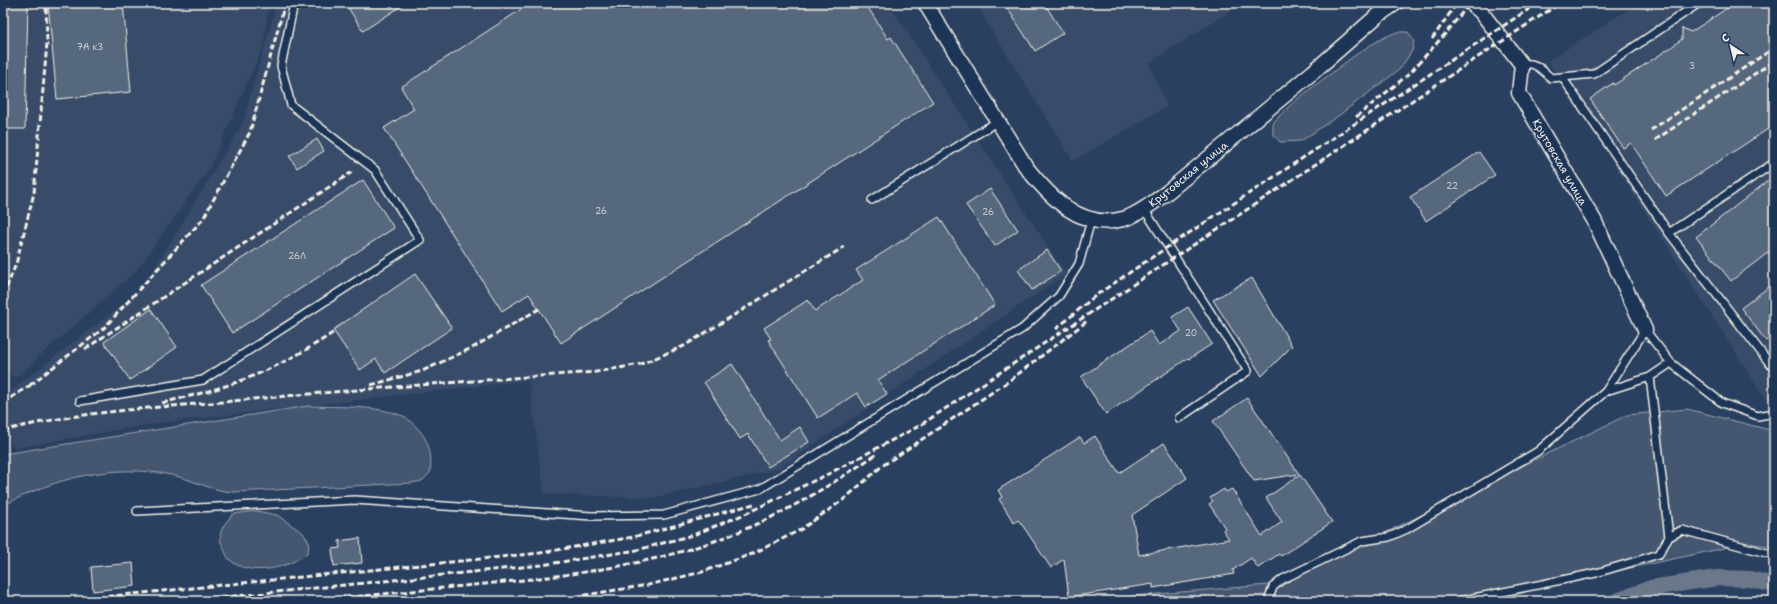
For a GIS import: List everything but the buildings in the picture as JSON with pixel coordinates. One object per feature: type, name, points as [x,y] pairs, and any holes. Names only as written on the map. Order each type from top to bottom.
[{"type":"street","name":"Крутовская улица","points":[[925,3],[1026,167],[1044,190],[1063,206],[1091,220],[1114,221],[1124,219],[1144,209],[1165,194],[1300,82],[1376,16],[1396,3]]},
{"type":"street","points":[[1471,3],[1481,12],[1522,64]]},
{"type":"street","name":"Крутовская улица","points":[[1522,64],[1519,93],[1594,220],[1645,330]]},
{"type":"lane","points":[[80,401],[203,380],[420,240],[375,170],[291,105],[281,66],[294,3]]},
{"type":"lane","points":[[1522,64],[1535,64],[1551,78],[1594,74],[1699,3]]},
{"type":"lane","points":[[1562,76],[1669,233],[1774,369]]},
{"type":"lane","points":[[872,200],[998,121]]},
{"type":"lane","points":[[1669,233],[1774,163]]},
{"type":"lane","points":[[1144,209],[1248,371],[1179,418]]},
{"type":"lane","points":[[137,511],[355,500],[592,516],[664,515],[760,490],[1022,329],[1059,296],[1079,264],[1091,220]]},
{"type":"lane","points":[[1268,601],[1274,587],[1283,579],[1362,541],[1389,537],[1407,529],[1538,451],[1606,391],[1645,330],[1671,363],[1722,403],[1758,416],[1774,413]]},
{"type":"lane","points":[[1606,391],[1650,377],[1671,363]]},
{"type":"lane","points":[[1650,377],[1669,537]]},
{"type":"lane","points":[[1459,601],[1596,573],[1659,554],[1669,537],[1682,530],[1774,555]]},
{"type":"shaded area","points":[[3,3],[268,3],[264,45],[209,169],[136,271],[15,378],[3,369]]},
{"type":"shaded area","points":[[277,3],[888,3],[1066,274],[778,469],[653,498],[544,494],[529,380],[151,424],[15,448],[3,430],[3,397],[142,289],[242,125]]},
{"type":"shaded area","points":[[975,3],[1243,3],[1149,63],[1167,106],[1073,161]]},
{"type":"shaded area","points":[[1638,3],[1774,3],[1774,398],[1766,400],[1548,61]]},
{"type":"shaded area","points":[[1397,32],[1408,32],[1414,41],[1412,51],[1400,69],[1338,116],[1301,141],[1280,142],[1273,134],[1273,123],[1292,103],[1362,51],[1379,40]]},
{"type":"shaded area","points":[[308,406],[369,408],[393,412],[408,419],[426,439],[431,459],[430,473],[422,481],[411,483],[233,492],[209,487],[171,475],[128,471],[106,472],[63,481],[22,496],[3,506],[3,454]]},
{"type":"shaded area","points":[[1687,409],[1774,431],[1774,547],[1748,543],[1476,601],[1071,601],[1280,584],[1627,415]]},
{"type":"shaded area","points":[[256,511],[277,515],[303,533],[309,542],[308,552],[301,558],[291,563],[270,569],[248,569],[230,560],[227,557],[221,541],[220,534],[223,527],[233,514]]},
{"type":"waterway","points":[[1617,601],[1651,588],[1717,578],[1750,579],[1774,585]]},
{"type":"railway","points":[[3,296],[16,264],[34,193],[47,43],[46,3]]},
{"type":"railway","points":[[30,385],[104,328],[203,219],[250,132],[285,3]]},
{"type":"railway","points":[[1432,39],[1457,3]]},
{"type":"railway","points":[[1356,117],[1409,74],[1445,34],[1470,3]]},
{"type":"railway","points":[[1056,329],[1095,296],[1154,256],[1538,3]]},
{"type":"railway","points":[[187,601],[542,565],[637,550],[693,535],[745,514],[828,474],[919,426],[1560,3]]},
{"type":"railway","points":[[1651,130],[1774,48]]},
{"type":"railway","points":[[1655,140],[1774,61]]},
{"type":"railway","points":[[85,349],[352,172]]},
{"type":"railway","points":[[3,431],[57,419],[139,409],[596,372],[641,364],[684,346],[844,247]]},
{"type":"railway","points":[[371,385],[422,371],[472,348],[539,309]]},
{"type":"railway","points":[[548,601],[648,585],[702,572],[752,554],[800,530],[843,500],[882,466],[1009,381],[1087,321]]},
{"type":"railway","points":[[162,403],[212,390],[249,378],[293,357],[334,332]]},
{"type":"railway","points":[[3,403],[35,382]]},
{"type":"railway","points":[[312,601],[580,573],[650,560],[684,551],[750,527],[800,502],[878,453]]},
{"type":"railway","points":[[63,601],[540,553],[633,537],[754,504]]}]
